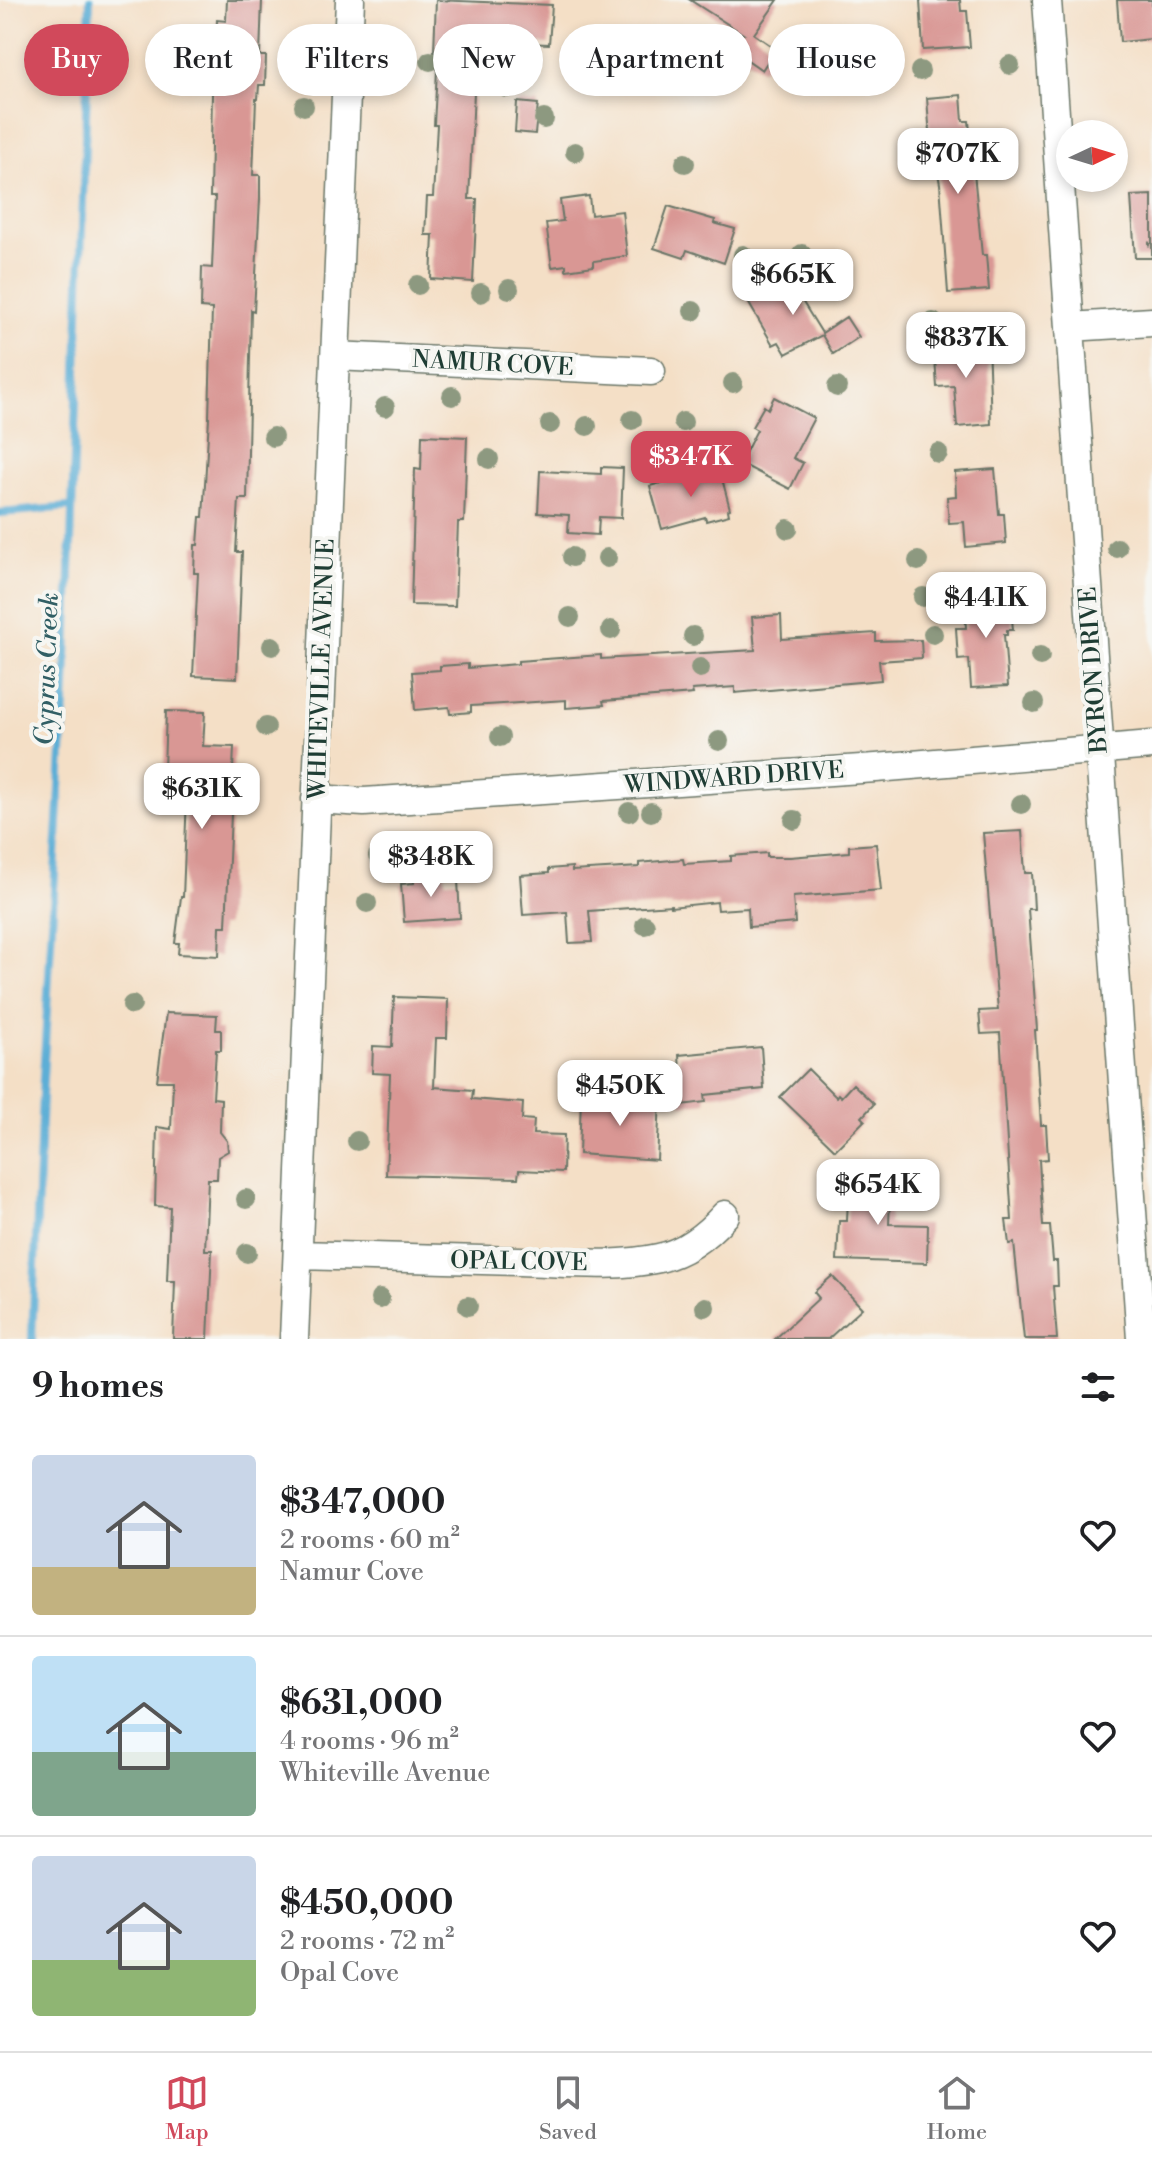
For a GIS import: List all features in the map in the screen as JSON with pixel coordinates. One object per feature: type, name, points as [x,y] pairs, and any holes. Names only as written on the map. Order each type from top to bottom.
[{"type":"street","name":"WHITEVILLE AVENUE","points":[[294,1339],[350,0]]},
{"type":"street","name":"BYRON DRIVE","points":[[1047,0],[1099,749],[1141,1174],[1141,1339]]},
{"type":"street","points":[[1070,327],[1152,322]]},
{"type":"street","name":"NAMUR COVE","points":[[335,356],[651,371]]},
{"type":"street","name":"WINDWARD DRIVE","points":[[316,799],[396,800],[876,768],[1152,745]]},
{"type":"street","name":"OPAL COVE","points":[[298,1255],[581,1263],[639,1261],[659,1258],[688,1246],[711,1230],[725,1215]]},
{"type":"building","points":[[227,0],[262,0],[261,28],[261,24],[217,24],[217,20],[226,21]]},
{"type":"building","points":[[436,0],[552,5],[549,44],[543,44],[543,24],[435,24]]},
{"type":"building","points":[[690,0],[778,0],[754,34],[768,44],[768,61],[762,70],[752,63],[752,24],[727,24]]},
{"type":"building","points":[[920,0],[960,0],[961,11],[967,11],[970,47],[923,50]]},
{"type":"building","points":[[1117,0],[1152,0],[1152,39],[1120,42]]},
{"type":"building","points":[[261,56],[266,56],[265,85],[261,85]]},
{"type":"building","points":[[961,95],[963,121],[969,121],[982,255],[986,255],[989,290],[948,293],[940,184],[927,98]]},
{"type":"building","points":[[212,96],[258,96],[253,175],[260,175],[260,199],[254,311],[251,310],[247,499],[239,499],[236,552],[242,552],[237,678],[193,676],[198,573],[194,573],[195,545],[198,545],[200,517],[203,517],[209,418],[212,309],[201,308],[202,267],[212,268],[215,197],[210,197]]},
{"type":"building","points":[[436,96],[474,96],[469,199],[477,199],[473,282],[431,279],[433,235],[425,235],[427,197],[433,197],[437,125],[434,125]]},
{"type":"building","points":[[517,102],[538,104],[535,134],[515,132]]},
{"type":"building","points":[[1152,195],[1152,258],[1135,258],[1131,196]]},
{"type":"building","points":[[589,196],[591,215],[622,211],[627,256],[594,261],[594,266],[566,270],[566,265],[552,267],[546,223],[563,221],[560,200]]},
{"type":"building","points":[[668,206],[735,229],[724,263],[687,250],[684,258],[654,248]]},
{"type":"building","points":[[777,272],[780,278],[786,275],[822,333],[846,317],[859,337],[833,354],[822,335],[786,354],[779,342],[773,345],[747,300],[754,296],[749,289]]},
{"type":"building","points":[[988,341],[991,424],[957,427],[954,386],[937,387],[934,344]]},
{"type":"building","points":[[774,397],[814,418],[793,458],[803,463],[790,489],[740,463],[757,430],[752,427],[764,406],[768,409]]},
{"type":"building","points":[[422,435],[467,437],[464,522],[458,522],[455,606],[411,605],[415,469],[421,470]]},
{"type":"building","points":[[601,467],[623,468],[621,518],[599,517],[598,535],[568,533],[569,515],[538,513],[540,471],[601,474]]},
{"type":"building","points":[[719,467],[729,515],[706,521],[705,517],[662,529],[650,486]]},
{"type":"building","points":[[995,469],[999,514],[1004,514],[1006,543],[966,547],[964,522],[949,523],[947,497],[956,496],[955,472]]},
{"type":"building","points":[[1010,596],[1013,630],[1007,630],[1007,635],[1004,635],[1008,686],[971,688],[969,659],[958,660],[956,628],[966,628],[964,600]]},
{"type":"building","points":[[781,615],[782,639],[876,633],[876,641],[921,640],[922,658],[879,661],[881,680],[735,693],[735,687],[692,690],[693,694],[603,701],[604,705],[566,708],[566,700],[471,706],[471,712],[450,714],[449,707],[415,710],[412,672],[440,670],[440,666],[468,664],[468,668],[601,655],[601,659],[755,650],[752,617]]},
{"type":"building","points":[[166,711],[205,712],[203,746],[234,747],[226,926],[220,926],[219,956],[178,954],[179,943],[175,943],[183,897],[188,771],[164,770]]},
{"type":"building","points":[[1022,831],[1025,873],[1032,873],[1034,909],[1028,909],[1041,1125],[1046,1125],[1048,1159],[1039,1160],[1043,1226],[1050,1226],[1053,1261],[1057,1261],[1058,1286],[1053,1286],[1057,1339],[1024,1339],[1014,1243],[1009,1244],[1006,1220],[1012,1220],[1000,1033],[981,1034],[979,1011],[998,1010],[983,833]]},
{"type":"building","points":[[876,844],[881,890],[793,897],[795,923],[749,927],[748,908],[718,910],[717,902],[589,911],[592,942],[569,943],[567,912],[523,915],[520,875],[549,873],[549,869],[572,867],[572,871],[639,867],[639,863],[683,859],[684,864],[731,861],[731,856],[767,853],[767,857],[790,857],[849,852],[849,846]]},
{"type":"building","points":[[445,874],[445,881],[458,880],[460,918],[404,922],[401,884],[414,883],[414,876]]},
{"type":"building","points":[[394,997],[448,999],[447,1038],[436,1038],[434,1087],[473,1090],[472,1099],[523,1103],[522,1119],[534,1120],[533,1134],[564,1135],[563,1172],[519,1170],[518,1178],[386,1175],[390,1074],[372,1073],[373,1046],[392,1047]]},
{"type":"building","points":[[166,1013],[217,1015],[216,1030],[221,1030],[221,1050],[216,1050],[213,1098],[221,1099],[220,1132],[227,1141],[228,1151],[218,1157],[217,1179],[208,1179],[205,1250],[212,1250],[208,1339],[173,1339],[175,1281],[167,1281],[170,1207],[155,1206],[157,1127],[171,1129],[173,1081],[157,1081]]},
{"type":"building","points":[[761,1047],[764,1089],[705,1095],[706,1102],[682,1105],[679,1055]]},
{"type":"building","points":[[808,1069],[836,1097],[838,1094],[841,1097],[853,1084],[874,1104],[862,1117],[865,1120],[835,1150],[780,1097]]},
{"type":"building","points":[[581,1098],[660,1100],[657,1160],[579,1154]]},
{"type":"building","points":[[849,1176],[891,1177],[889,1224],[928,1225],[927,1263],[837,1260],[839,1221],[847,1221]]},
{"type":"building","points":[[832,1276],[862,1308],[828,1339],[775,1339],[819,1298],[814,1292]]},
{"type":"waterway","name":"Cyprus Creek","points":[[32,1339],[42,1095],[66,685],[90,0]]},
{"type":"waterway","points":[[0,513],[70,507]]}]
